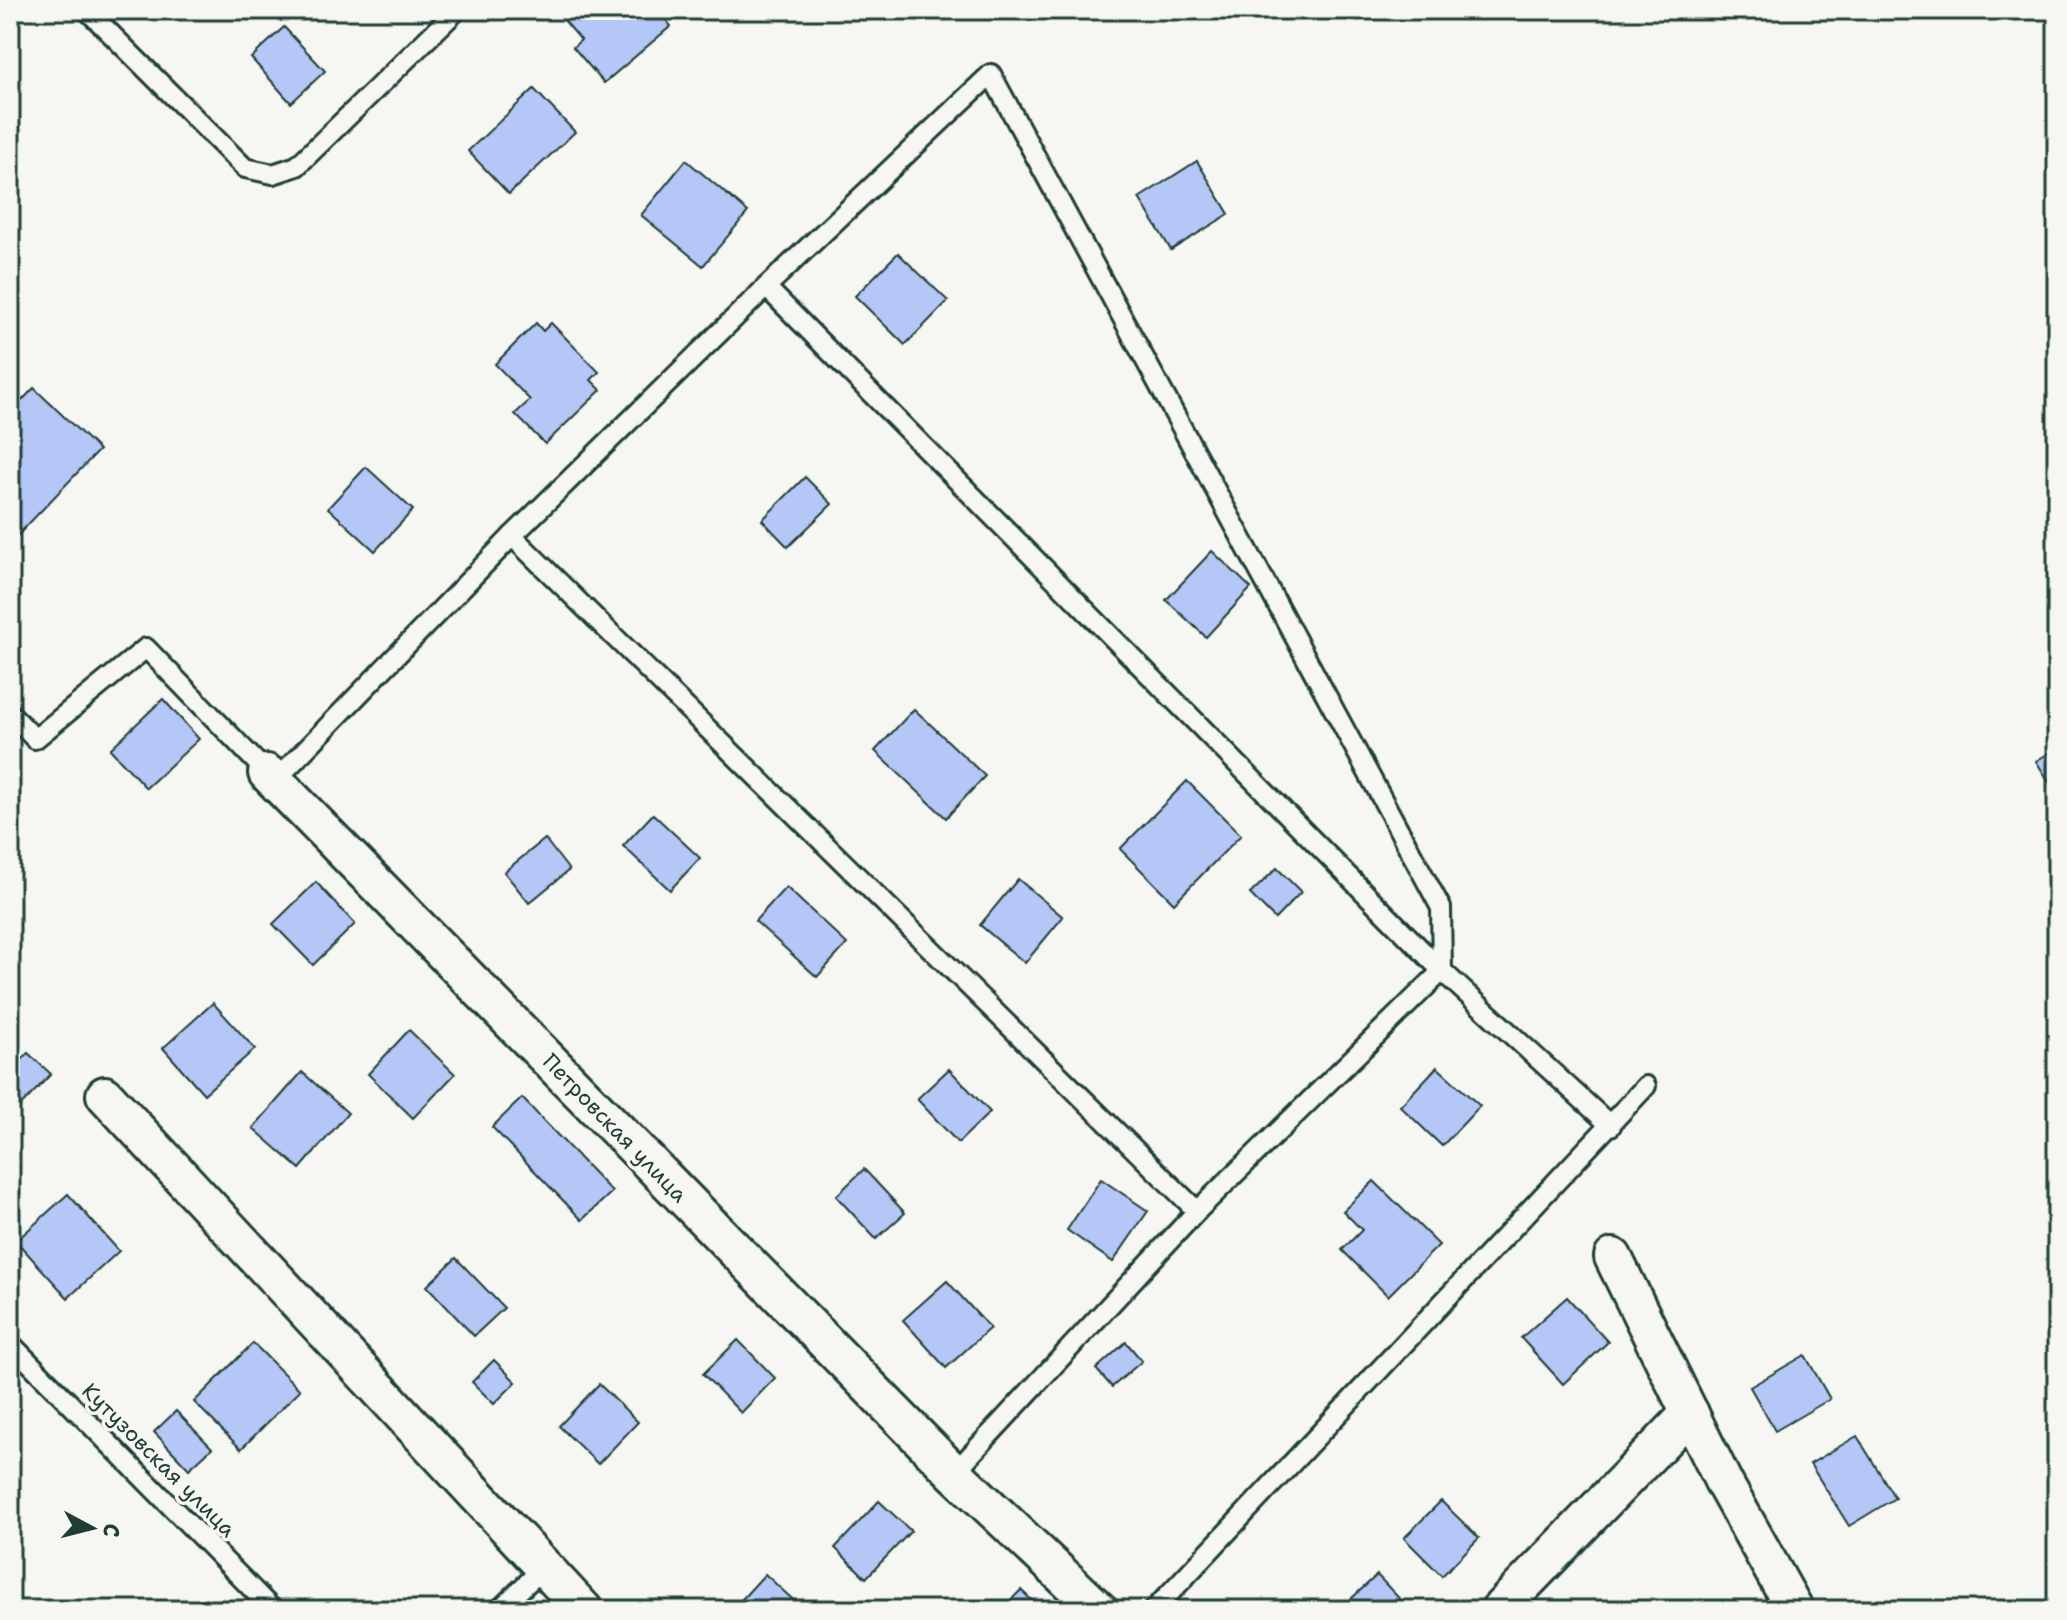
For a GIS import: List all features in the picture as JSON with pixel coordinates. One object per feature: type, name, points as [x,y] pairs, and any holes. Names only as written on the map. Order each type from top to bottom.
[{"type":"street","name":"Петровская улица","points":[[271,777],[958,1478],[1099,1610]]},
{"type":"street","points":[[105,1095],[584,1610]]},
{"type":"street","points":[[1613,1257],[1724,1483],[1795,1610]]},
{"type":"street","points":[[1499,1610],[1690,1413]]},
{"type":"lane","points":[[87,10],[245,168],[273,174],[297,166],[457,10]]},
{"type":"lane","points":[[10,713],[35,739],[146,648],[271,777],[766,287],[991,74],[1441,908],[1442,971],[1197,1211],[958,1478]]},
{"type":"lane","points":[[766,287],[1442,971],[1611,1126]]},
{"type":"lane","points":[[512,536],[1197,1211]]},
{"type":"lane","points":[[1154,1610],[1646,1086]]},
{"type":"lane","name":"Кутузовская улица","points":[[10,1343],[273,1610]]},
{"type":"lane","points":[[499,1610],[543,1568]]},
{"type":"building","points":[[576,10],[658,10],[671,26],[604,83],[573,47],[581,40],[564,20]]},
{"type":"building","points":[[284,27],[325,71],[291,103],[251,58]]},
{"type":"building","points":[[534,89],[575,132],[509,194],[468,151]]},
{"type":"building","points":[[686,160],[748,212],[703,266],[641,215]]},
{"type":"building","points":[[1197,161],[1229,214],[1171,250],[1139,198]]},
{"type":"building","points":[[898,253],[948,301],[905,345],[855,296]]},
{"type":"building","points":[[536,323],[543,331],[551,323],[599,372],[591,380],[601,390],[545,444],[515,414],[530,400],[495,364]]},
{"type":"building","points":[[34,388],[99,450],[18,535],[10,528],[10,413]]},
{"type":"building","points":[[366,467],[413,510],[375,551],[328,508]]},
{"type":"building","points":[[805,477],[832,504],[788,547],[762,520]]},
{"type":"building","points":[[1212,551],[1251,588],[1206,637],[1166,600]]},
{"type":"building","points":[[163,699],[199,739],[146,788],[110,749]]},
{"type":"building","points":[[914,709],[985,776],[946,818],[875,751]]},
{"type":"building","points":[[2057,748],[2057,794],[2036,761]]},
{"type":"building","points":[[1187,781],[1241,835],[1174,903],[1120,849]]},
{"type":"building","points":[[653,814],[700,858],[670,890],[623,846]]},
{"type":"building","points":[[545,839],[569,870],[529,903],[504,872]]},
{"type":"building","points":[[1277,868],[1301,892],[1275,919],[1250,894]]},
{"type":"building","points":[[1018,879],[1063,917],[1025,963],[980,925]]},
{"type":"building","points":[[316,882],[355,924],[313,965],[273,924]]},
{"type":"building","points":[[786,887],[847,944],[817,977],[755,921]]},
{"type":"building","points":[[213,1003],[255,1049],[204,1094],[163,1048]]},
{"type":"building","points":[[409,1030],[455,1074],[413,1118],[368,1074]]},
{"type":"building","points":[[28,1053],[51,1074],[14,1113],[10,1109],[10,1073]]},
{"type":"building","points":[[1437,1067],[1480,1106],[1442,1146],[1400,1106]]},
{"type":"building","points":[[949,1069],[990,1112],[958,1143],[917,1099]]},
{"type":"building","points":[[302,1072],[348,1113],[300,1169],[253,1128]]},
{"type":"building","points":[[522,1098],[612,1192],[582,1220],[492,1127]]},
{"type":"building","points":[[864,1169],[905,1213],[876,1239],[836,1196]]},
{"type":"building","points":[[1101,1179],[1148,1211],[1113,1262],[1067,1230]]},
{"type":"building","points":[[1374,1181],[1439,1245],[1388,1296],[1342,1250],[1362,1230],[1343,1211]]},
{"type":"building","points":[[68,1194],[119,1251],[68,1298],[16,1241]]},
{"type":"building","points":[[456,1258],[504,1308],[474,1336],[427,1286]]},
{"type":"building","points":[[947,1281],[990,1328],[946,1368],[903,1320]]},
{"type":"building","points":[[1567,1297],[1608,1342],[1563,1384],[1521,1338]]},
{"type":"building","points":[[738,1340],[775,1378],[741,1413],[703,1374]]},
{"type":"building","points":[[1126,1342],[1142,1361],[1112,1387],[1096,1369]]},
{"type":"building","points":[[253,1343],[300,1390],[241,1449],[194,1402]]},
{"type":"building","points":[[1805,1355],[1830,1399],[1775,1431],[1750,1387]]},
{"type":"building","points":[[494,1360],[516,1382],[494,1404],[472,1382]]},
{"type":"building","points":[[599,1384],[638,1422],[598,1464],[559,1426]]},
{"type":"building","points":[[176,1411],[212,1448],[189,1469],[154,1432]]},
{"type":"building","points":[[1857,1436],[1895,1498],[1849,1526],[1810,1464]]},
{"type":"building","points":[[879,1501],[911,1531],[866,1578],[835,1548]]},
{"type":"building","points":[[1441,1501],[1479,1538],[1442,1576],[1404,1538]]},
{"type":"building","points":[[765,1574],[804,1610],[732,1610]]},
{"type":"building","points":[[1377,1575],[1410,1610],[1339,1610]]},
{"type":"building","points":[[1021,1590],[1042,1610],[1001,1610]]}]
